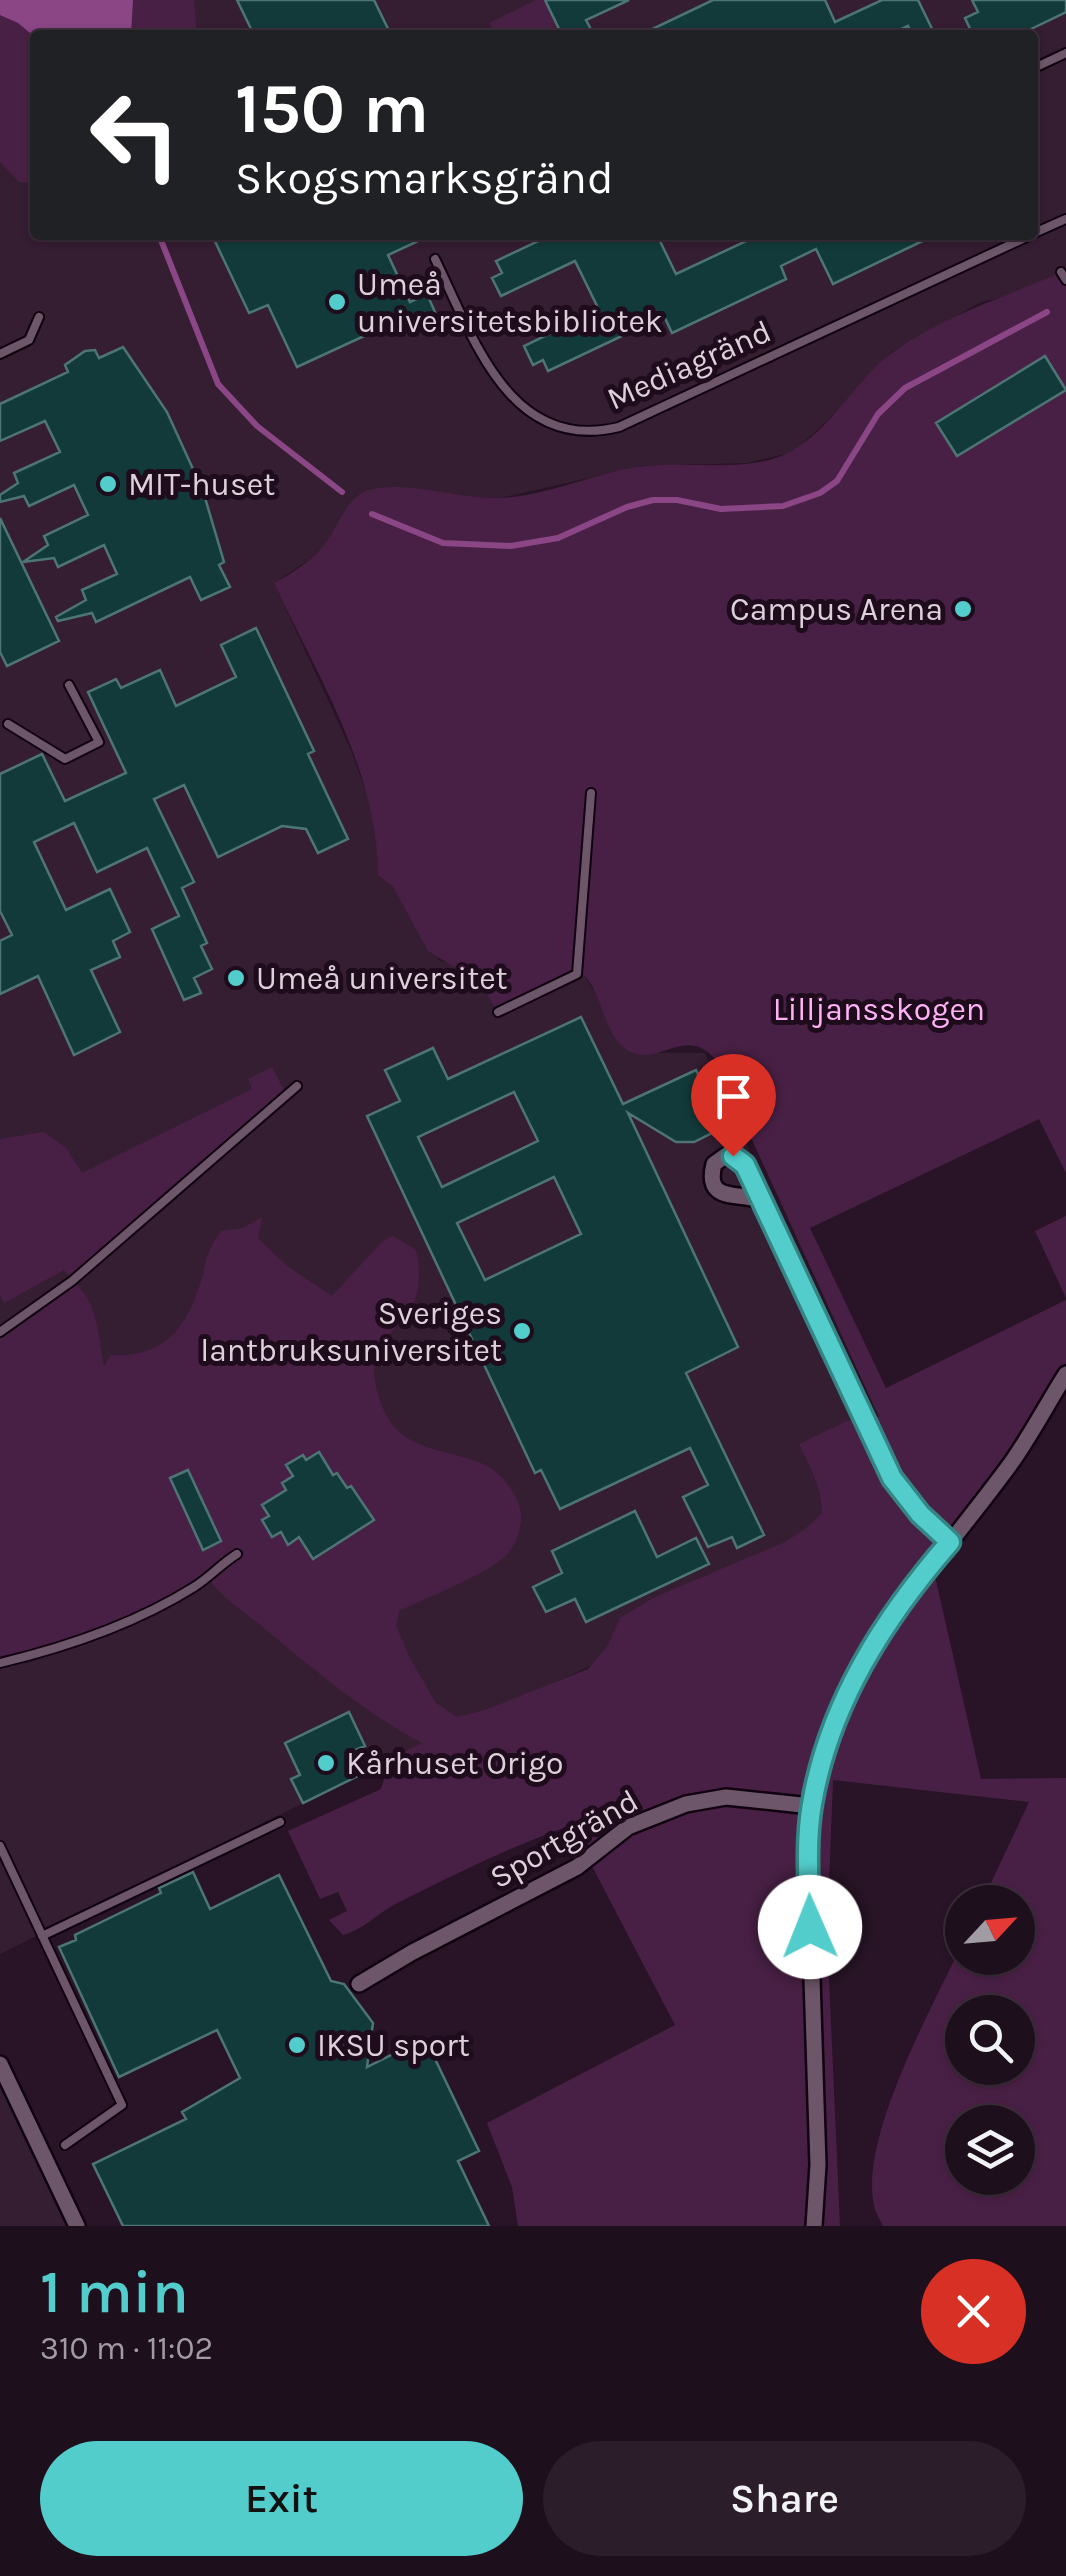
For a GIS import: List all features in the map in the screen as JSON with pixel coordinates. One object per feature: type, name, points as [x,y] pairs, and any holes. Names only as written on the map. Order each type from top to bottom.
[{"type":"street","points":[[759,1200],[892,1478],[920,1514],[950,1542]]},
{"type":"street","points":[[814,2226],[818,2165],[808,1872],[811,1806],[832,1732],[854,1680],[912,1588],[1012,1462],[1066,1374]]},
{"type":"street","name":"Sportgränd","points":[[359,1984],[577,1867],[628,1827],[686,1804],[726,1797],[811,1806]]},
{"type":"street","points":[[0,2064],[78,2226]]},
{"type":"lane","points":[[1038,66],[1066,53]]},
{"type":"lane","name":"Mediagränd","points":[[1038,232],[1066,219]]},
{"type":"lane","name":"Mediagränd","points":[[435,259],[488,368],[504,390],[522,408],[545,420],[594,433],[619,427],[1021,240]]},
{"type":"lane","points":[[0,354],[29,340],[38,318]]},
{"type":"lane","points":[[8,724],[66,758],[98,742],[69,685]]},
{"type":"lane","points":[[498,1012],[578,974],[591,794]]},
{"type":"lane","points":[[0,1332],[72,1281],[298,1086]]},
{"type":"lane","points":[[0,1663],[81,1641],[150,1610],[192,1589],[237,1554]]},
{"type":"lane","points":[[42,1936],[280,1822]]},
{"type":"lane","points":[[0,1846],[122,2105],[64,2145]]},
{"type":"shaded area","name":"Umeå universitet","points":[[0,0],[1066,0],[1066,270],[1017,293],[979,303],[892,352],[793,452],[748,463],[642,466],[500,498],[358,495],[324,545],[274,583],[351,750],[370,803],[378,838],[378,875],[393,887],[439,960],[480,983],[498,1011],[577,974],[584,975],[632,1053],[705,1053],[908,1499],[884,1530],[424,1743],[0,1954]]},
{"type":"shaded area","points":[[0,0],[133,0],[131,30],[30,33],[0,15]]},
{"type":"shaded area","points":[[0,2080],[39,2166],[70,2226],[0,2226]]},
{"type":"green space","points":[[0,0],[194,0],[197,30],[30,30],[30,183],[19,182],[0,162]]},
{"type":"green space","points":[[536,0],[545,0],[560,30],[492,30],[489,23]]},
{"type":"green space","name":"Lilljansskogen","points":[[1066,270],[1066,1173],[1039,1119],[810,1228],[886,1388],[1066,1300],[1066,1374],[932,1563],[981,1779],[1066,1778],[1066,2226],[883,2226],[874,2205],[872,2177],[888,2109],[947,1975],[1035,1975],[1035,1885],[990,1885],[1029,1802],[833,1780],[827,1934],[840,2226],[518,2226],[512,2187],[487,2123],[675,2025],[593,1868],[564,1828],[521,1844],[397,1903],[343,1935],[329,1920],[347,1911],[338,1892],[320,1899],[288,1831],[381,1789],[391,1758],[422,1743],[341,1690],[228,1599],[208,1578],[81,1641],[0,1663],[0,1332],[72,1281],[64,1270],[4,1303],[0,1295],[0,1139],[44,1132],[66,1148],[82,1173],[252,1089],[248,1079],[272,1067],[286,1094],[73,1281],[93,1310],[104,1366],[111,1355],[143,1352],[177,1330],[192,1305],[208,1253],[221,1231],[243,1228],[262,1217],[258,1238],[287,1266],[332,1296],[383,1241],[393,1236],[416,1250],[419,1283],[412,1307],[373,1350],[381,1403],[390,1421],[405,1437],[473,1460],[497,1473],[515,1496],[521,1518],[516,1540],[500,1560],[474,1577],[399,1611],[396,1626],[410,1658],[436,1703],[457,1717],[485,1710],[588,1669],[608,1645],[620,1618],[653,1598],[787,1541],[810,1525],[822,1513],[820,1494],[799,1444],[847,1421],[879,1417],[715,1059],[704,1049],[693,1046],[649,1054],[627,1050],[613,1035],[584,975],[577,974],[498,1012],[480,983],[428,951],[393,887],[378,875],[368,798],[356,761],[326,688],[274,583],[317,553],[348,506],[369,490],[400,487],[482,498],[516,497],[645,466],[743,464],[773,459],[792,451],[824,425],[896,350],[958,315]]},
{"type":"green space","points":[[1066,1216],[1066,1298],[1035,1231]]},
{"type":"building","points":[[237,0],[374,0],[389,30],[252,30]]},
{"type":"building","points":[[545,0],[629,0],[586,20],[591,30],[560,30]]},
{"type":"building","points":[[713,0],[825,0],[835,22],[882,0],[918,0],[933,30],[910,30],[908,26],[899,30],[650,30]]},
{"type":"building","points":[[972,0],[1066,0],[1066,12],[1029,30],[971,30],[965,18],[978,12]]},
{"type":"building","name":"Umeå universitetsbibliotek","points":[[214,240],[420,240],[388,255],[410,302],[427,294],[435,312],[406,325],[403,318],[297,367],[268,305],[249,313]]},
{"type":"building","points":[[540,240],[659,240],[676,274],[748,240],[925,240],[833,284],[816,249],[781,266],[786,279],[672,333],[664,316],[548,371],[543,360],[533,365],[524,346],[599,310],[575,261],[501,296],[492,278],[502,273],[496,261]]},
{"type":"building","name":"MIT-huset","points":[[123,347],[167,412],[203,491],[224,562],[219,565],[230,587],[201,600],[190,577],[96,622],[92,613],[58,621],[56,617],[86,600],[82,590],[117,574],[104,545],[58,567],[54,558],[23,562],[48,545],[44,536],[88,515],[74,485],[29,506],[24,496],[0,502],[0,495],[18,483],[14,473],[60,452],[45,421],[0,441],[0,404],[68,372],[65,365],[85,351],[95,350],[99,358]]},
{"type":"building","points":[[1045,356],[1066,390],[957,456],[936,423]]},
{"type":"building","points":[[0,518],[59,641],[7,666],[0,652]]},
{"type":"building","points":[[256,628],[314,751],[308,754],[348,839],[318,853],[306,829],[282,826],[218,857],[184,785],[154,799],[194,882],[182,888],[207,943],[201,946],[212,969],[194,978],[201,993],[184,1000],[152,929],[179,916],[147,848],[97,872],[74,823],[34,842],[66,910],[110,889],[130,932],[113,941],[120,957],[91,970],[120,1032],[74,1055],[38,976],[0,994],[0,941],[12,935],[0,911],[0,774],[42,754],[65,801],[126,773],[88,692],[116,679],[121,688],[160,670],[176,706],[236,677],[221,645]]},
{"type":"building","points":[[581,1017],[623,1104],[696,1070],[719,1120],[712,1133],[694,1142],[676,1142],[628,1113],[738,1347],[686,1373],[764,1535],[737,1548],[732,1537],[708,1547],[683,1497],[708,1485],[690,1448],[560,1509],[541,1470],[535,1473],[367,1116],[400,1101],[385,1070],[433,1048],[448,1079]],"holes":[[[514,1092],[538,1141],[442,1187],[418,1137]],[[554,1177],[581,1234],[485,1280],[457,1223]]]},
{"type":"building","points":[[319,1452],[333,1475],[337,1473],[347,1488],[351,1486],[374,1520],[313,1559],[299,1537],[288,1545],[281,1532],[272,1537],[262,1520],[269,1516],[262,1505],[286,1490],[282,1483],[293,1476],[286,1465],[303,1455],[306,1460]]},
{"type":"building","points":[[188,1470],[221,1541],[203,1550],[170,1478]]},
{"type":"building","points":[[635,1511],[657,1557],[696,1538],[709,1564],[586,1622],[575,1599],[546,1612],[533,1587],[562,1573],[552,1551]]},
{"type":"building","name":"Kårhuset Origo","points":[[349,1712],[365,1746],[351,1752],[362,1774],[303,1803],[291,1779],[300,1775],[285,1743]]},
{"type":"building","name":"IKSU sport","points":[[193,1872],[210,1909],[279,1875],[331,1981],[344,1984],[373,2023],[367,2067],[425,2038],[479,2151],[458,2161],[489,2226],[123,2226],[93,2164],[186,2119],[182,2112],[240,2078],[217,2030],[119,2077],[59,1947]]},
{"type":"waterway","points":[[161,240],[218,384],[257,426],[342,492]]},
{"type":"waterway","points":[[372,514],[443,543],[511,546],[558,538],[627,507],[653,500],[677,500],[721,509],[783,506],[820,493],[837,481],[878,414],[905,388],[1047,312]]},
{"type":"place","name":"Umeå universitetsbibliotek","points":[[337,302]]},
{"type":"place","name":"MIT-huset","points":[[108,484]]},
{"type":"place","name":"Campus Arena","points":[[963,609]]},
{"type":"place","name":"Umeå universitet","points":[[236,978]]},
{"type":"place","name":"Sveriges lantbruksuniversitet","points":[[522,1331]]},
{"type":"place","name":"Kårhuset Origo","points":[[326,1763]]},
{"type":"place","name":"IKSU sport","points":[[297,2045]]},
{"type":"route","points":[[733,1156],[745,1165],[892,1478],[920,1514],[950,1542],[874,1644],[848,1691],[832,1732],[811,1806],[810,1927]]}]
